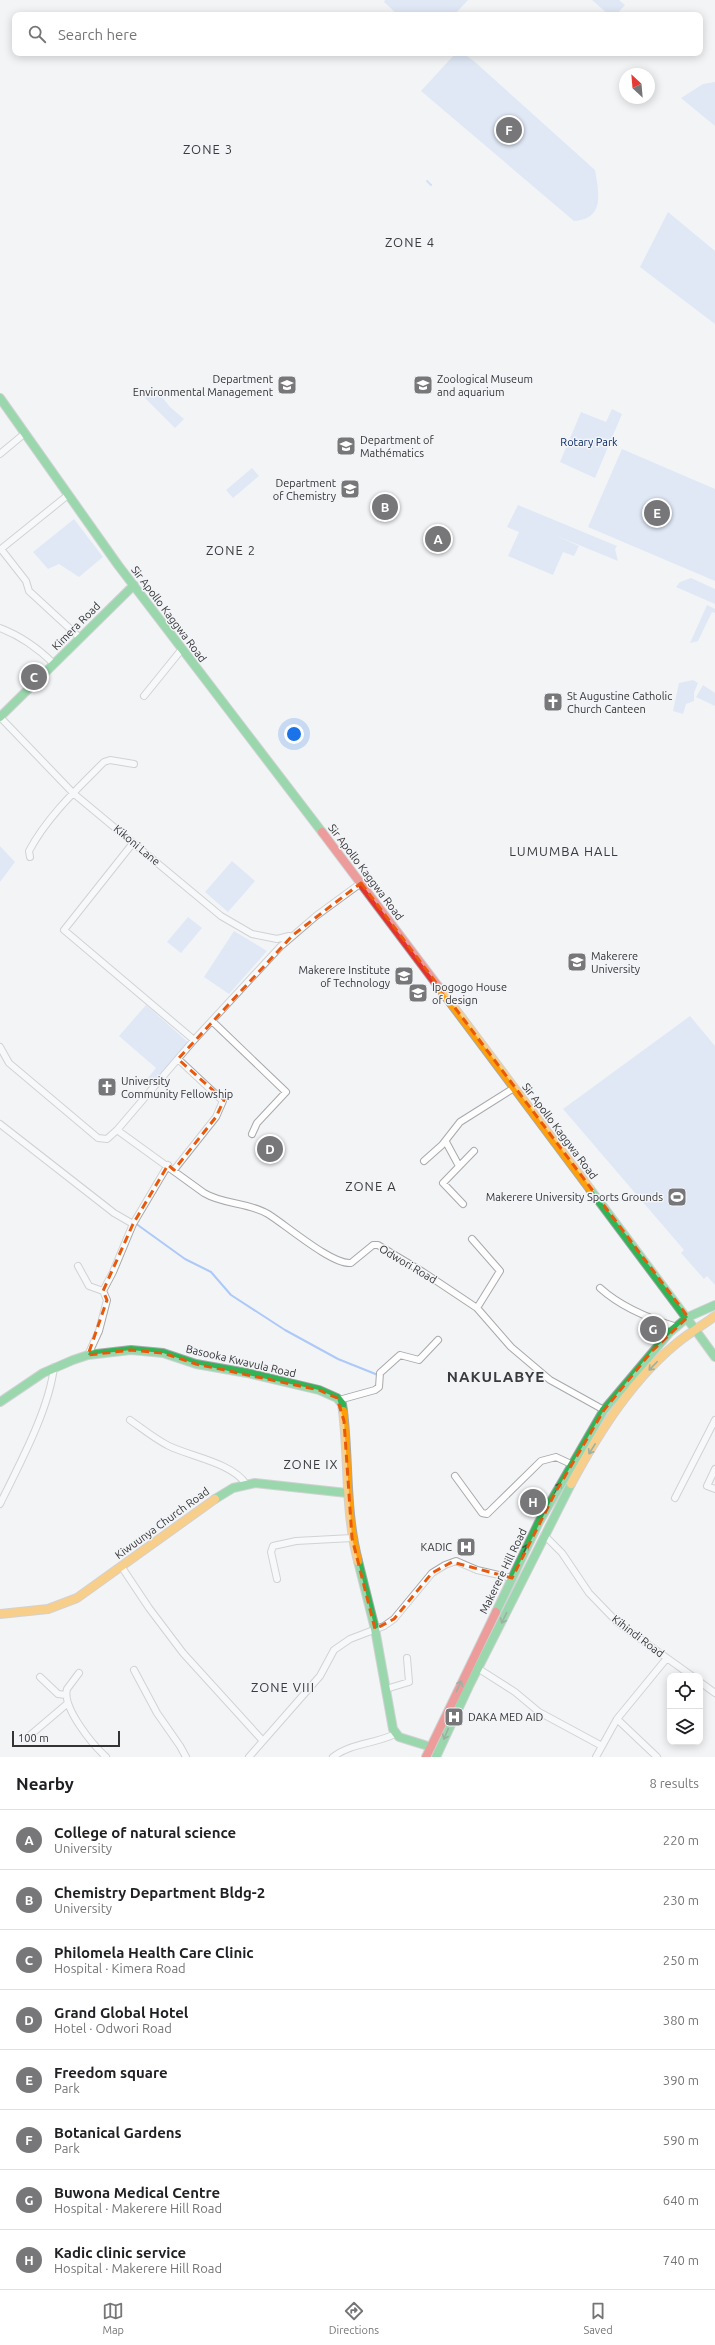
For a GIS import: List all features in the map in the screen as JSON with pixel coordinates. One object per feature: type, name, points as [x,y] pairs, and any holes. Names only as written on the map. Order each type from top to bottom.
[{"type":"main road","name":"Sir Apollo Kaggwa Road","points":[[0,398],[24,434],[134,585],[361,883],[688,1318],[715,1357]]},
{"type":"main road","name":"Kimera Road","points":[[0,717],[134,585]]},
{"type":"main road","name":"Makerere Hill Road","points":[[426,1757],[539,1522],[571,1464],[604,1410],[647,1356],[677,1327],[688,1318],[715,1305]]},
{"type":"main road","name":"Makerere Hill Road","points":[[436,1757],[452,1720],[544,1535],[580,1469],[617,1410],[650,1369],[694,1328],[715,1316]]},
{"type":"main road","name":"Basooka Kwavula Road","points":[[0,1402],[31,1380],[54,1367],[88,1355],[131,1350],[164,1353],[196,1364],[247,1373],[319,1390],[340,1402]]},
{"type":"main road","points":[[340,1402],[346,1444],[347,1493],[352,1538],[375,1629],[395,1734],[399,1737],[430,1747]]},
{"type":"main road","name":"Kiwuunya Church Road","points":[[0,1614],[41,1612],[62,1606],[219,1496],[246,1484],[255,1483],[347,1493]]},
{"type":"street","points":[[0,454],[24,434]]},
{"type":"street","points":[[68,495],[1,549],[26,581],[30,591],[80,638]]},
{"type":"street","points":[[0,628],[18,635],[40,650],[54,664]]},
{"type":"street","points":[[144,696],[182,649]]},
{"type":"street","name":"Kikoni Lane","points":[[0,717],[73,793],[221,916],[244,930],[273,938],[282,939],[293,935]]},
{"type":"street","points":[[30,857],[30,848],[73,793],[106,760],[134,764]]},
{"type":"street","points":[[133,843],[64,930],[194,1040]]},
{"type":"street","points":[[0,1047],[9,1063],[98,1138],[107,1140],[212,1020],[293,935],[361,883]]},
{"type":"street","points":[[212,1020],[286,1092],[257,1124],[252,1134]]},
{"type":"street","points":[[174,1170],[216,1117],[223,1101],[178,1059]]},
{"type":"street","points":[[424,1160],[446,1142],[460,1122],[514,1088]]},
{"type":"street","points":[[0,1124],[114,1213],[133,1224]]},
{"type":"street","name":"Odwori Road","points":[[117,1130],[216,1200],[266,1213],[335,1259],[346,1263],[356,1261],[373,1245],[378,1245],[423,1272],[476,1308],[511,1347],[550,1380],[604,1410]]},
{"type":"street","points":[[446,1142],[459,1166]]},
{"type":"street","points":[[463,1204],[444,1183],[474,1151]]},
{"type":"street","points":[[102,1291],[113,1272],[133,1224],[168,1165]]},
{"type":"street","points":[[472,1238],[493,1261],[500,1272],[476,1308]]},
{"type":"street","points":[[78,1266],[89,1286],[102,1291],[108,1300],[99,1331],[88,1355]]},
{"type":"street","points":[[600,1288],[656,1321],[677,1327]]},
{"type":"street","points":[[340,1402],[375,1390],[379,1387],[380,1373],[400,1356],[419,1360],[438,1340]]},
{"type":"street","points":[[0,1504],[22,1458],[47,1398],[54,1367]]},
{"type":"street","points":[[130,1420],[169,1446],[209,1460],[242,1478],[246,1484]]},
{"type":"street","points":[[675,1498],[715,1420]]},
{"type":"street","points":[[455,1476],[482,1513],[487,1514],[540,1461],[556,1457],[571,1464]]},
{"type":"street","points":[[715,1469],[707,1486],[715,1489]]},
{"type":"street","name":"Kihindi Road","points":[[544,1535],[562,1553],[589,1593],[618,1623],[688,1673]]},
{"type":"street","points":[[277,1579],[271,1552],[273,1546],[296,1541],[352,1538]]},
{"type":"street","points":[[249,1757],[320,1676],[334,1650],[350,1639],[375,1629],[394,1619],[432,1573],[456,1561],[478,1570],[512,1578]]},
{"type":"street","points":[[121,1566],[183,1653],[263,1741]]},
{"type":"street","points":[[386,1689],[409,1682],[407,1658]]},
{"type":"street","points":[[596,1757],[617,1719],[667,1658]]},
{"type":"street","points":[[478,1669],[515,1692],[539,1712],[602,1746]]},
{"type":"street","points":[[134,1670],[157,1713],[186,1757]]},
{"type":"street","points":[[79,1673],[67,1688],[66,1694],[68,1703],[86,1735],[106,1757]]},
{"type":"street","points":[[40,1677],[58,1694],[66,1694]]},
{"type":"street","points":[[703,1684],[715,1693]]},
{"type":"street","points":[[28,1737],[68,1703]]},
{"type":"street","points":[[617,1719],[657,1757]]},
{"type":"street","points":[[332,1757],[354,1746],[385,1740],[395,1734]]},
{"type":"highlighted area","points":[[361,883],[688,1317],[652,1351],[604,1410],[555,1493],[512,1578],[452,1562],[432,1573],[394,1619],[375,1629],[352,1538],[344,1421],[337,1398],[319,1390],[196,1364],[163,1353],[131,1350],[88,1355],[107,1300],[103,1291],[133,1224],[168,1165],[174,1170],[216,1117],[224,1100],[178,1059],[293,935]]},
{"type":"green space","points":[[385,0],[468,0],[457,12],[395,12],[384,2]]},
{"type":"green space","points":[[592,0],[619,0],[625,5],[619,12],[606,12]]},
{"type":"green space","points":[[453,56],[467,56],[595,170],[598,187],[598,203],[595,210],[591,215],[584,219],[574,221],[421,91]]},
{"type":"green space","points":[[715,82],[715,126],[681,98],[703,84]]},
{"type":"green space","points":[[668,212],[715,251],[715,324],[640,267]]},
{"type":"green space","points":[[144,389],[148,392],[158,392],[170,407],[184,419],[175,428],[140,393]]},
{"type":"green space","name":"Rotary Park","points":[[612,409],[622,414],[595,478],[560,462],[581,412],[606,422]]},
{"type":"green space","points":[[622,449],[715,489],[715,581],[588,527]]},
{"type":"green space","points":[[252,468],[259,476],[233,498],[226,490]]},
{"type":"green space","points":[[518,505],[617,546],[615,549],[618,561],[557,536],[579,546],[574,556],[563,552],[553,575],[508,556],[519,532],[507,527]]},
{"type":"green space","points":[[74,519],[103,557],[79,577],[59,564],[48,569],[33,552]]},
{"type":"green space","points":[[691,578],[715,589],[715,604],[676,587],[680,582]]},
{"type":"green space","points":[[707,605],[715,609],[715,613],[712,612],[698,641],[690,643]]},
{"type":"green space","points":[[693,680],[698,683],[694,693],[694,701],[686,704],[683,714],[673,711],[679,683]]},
{"type":"green space","points":[[703,685],[715,693],[715,706],[696,697]]},
{"type":"green space","points":[[0,846],[15,862],[0,882]]},
{"type":"green space","points":[[232,861],[255,881],[228,912],[205,892]]},
{"type":"green space","points":[[188,917],[202,928],[181,953],[167,942]]},
{"type":"green space","points":[[234,931],[267,951],[229,994],[204,977]]},
{"type":"green space","points":[[146,1005],[188,1042],[152,1083],[147,1079],[156,1068],[119,1036]]},
{"type":"green space","name":"Makerere University Sports Grounds","points":[[690,1016],[715,1046],[715,1285],[707,1276],[704,1279],[681,1253],[684,1250],[563,1109]]},
{"type":"waterway","points":[[427,181],[431,185]]},
{"type":"waterway","points":[[15,1132],[110,1206]]},
{"type":"waterway","points":[[135,1223],[185,1259],[211,1272],[231,1295],[285,1330],[338,1359],[378,1375]]},
{"type":"traffic: fast","points":[[0,398],[118,565],[322,832]]},
{"type":"traffic: fast","points":[[0,717],[134,585]]},
{"type":"traffic: fast","points":[[590,1189],[694,1328]]},
{"type":"traffic: fast","points":[[496,1612],[539,1522],[604,1410],[669,1333],[688,1317],[715,1305]]},
{"type":"traffic: fast","points":[[694,1328],[715,1357]]},
{"type":"traffic: fast","points":[[0,1402],[43,1373],[73,1360],[88,1355],[131,1350],[163,1353],[196,1364],[247,1373],[319,1390],[337,1398],[342,1404],[343,1411]]},
{"type":"traffic: fast","points":[[215,1499],[233,1488],[255,1483],[347,1493]]},
{"type":"traffic: fast","points":[[436,1757],[469,1686],[571,1484]]},
{"type":"traffic: fast","points":[[358,1561],[375,1629],[393,1729],[399,1737],[431,1747]]},
{"type":"traffic: slow","points":[[438,986],[590,1189]]},
{"type":"traffic: slow","points":[[571,1484],[593,1445],[633,1387],[648,1370],[682,1339],[715,1316]]},
{"type":"traffic: slow","points":[[343,1411],[349,1505],[358,1561]]},
{"type":"traffic: slow","points":[[0,1614],[48,1609],[77,1598],[215,1499]]},
{"type":"traffic: jam","points":[[322,832],[438,986]]},
{"type":"traffic: jam","points":[[426,1757],[496,1612]]},
{"type":"place","name":"Botanical Gardens","points":[[509,130]]},
{"type":"place","name":"Department Environmental Management","points":[[287,385]]},
{"type":"place","name":"Zoological Museum and aquarium","points":[[423,385]]},
{"type":"place","name":"Department of Mathématics","points":[[346,446]]},
{"type":"place","name":"Department of Chemistry","points":[[350,489]]},
{"type":"place","name":"Chemistry Department Bldg-2","points":[[385,507]]},
{"type":"place","name":"Freedom square","points":[[657,513]]},
{"type":"place","name":"College of natural science","points":[[438,539]]},
{"type":"place","name":"Philomela Health Care Clinic","points":[[34,677]]},
{"type":"place","name":"St Augustine Catholic Church Canteen","points":[[553,702]]},
{"type":"place","name":"Makerere University","points":[[577,962]]},
{"type":"place","name":"Makerere Institute of Technology","points":[[404,976]]},
{"type":"place","name":"Ipogogo House of design","points":[[418,993]]},
{"type":"place","name":"University Community Fellowship","points":[[107,1087]]},
{"type":"place","name":"Grand Global Hotel","points":[[270,1149]]},
{"type":"place","name":"Makerere University Sports Grounds","points":[[677,1197]]},
{"type":"place","name":"Buwona Medical Centre","points":[[653,1329]]},
{"type":"place","name":"Kadic clinic service","points":[[533,1502]]},
{"type":"place","name":"KADIC","points":[[466,1547]]},
{"type":"place","name":"DAKA MED AID","points":[[454,1717]]},
{"type":"district","name":"ZONE 3","points":[[208,149]]},
{"type":"district","name":"ZONE 4","points":[[410,242]]},
{"type":"district","name":"ZONE 2","points":[[231,550]]},
{"type":"district","name":"LUMUMBA HALL","points":[[564,851]]},
{"type":"district","name":"ZONE A","points":[[371,1186]]},
{"type":"district","name":"NAKULABYE","points":[[496,1377]]},
{"type":"district","name":"ZONE IX","points":[[311,1464]]},
{"type":"district","name":"ZONE VIII","points":[[283,1687]]}]
